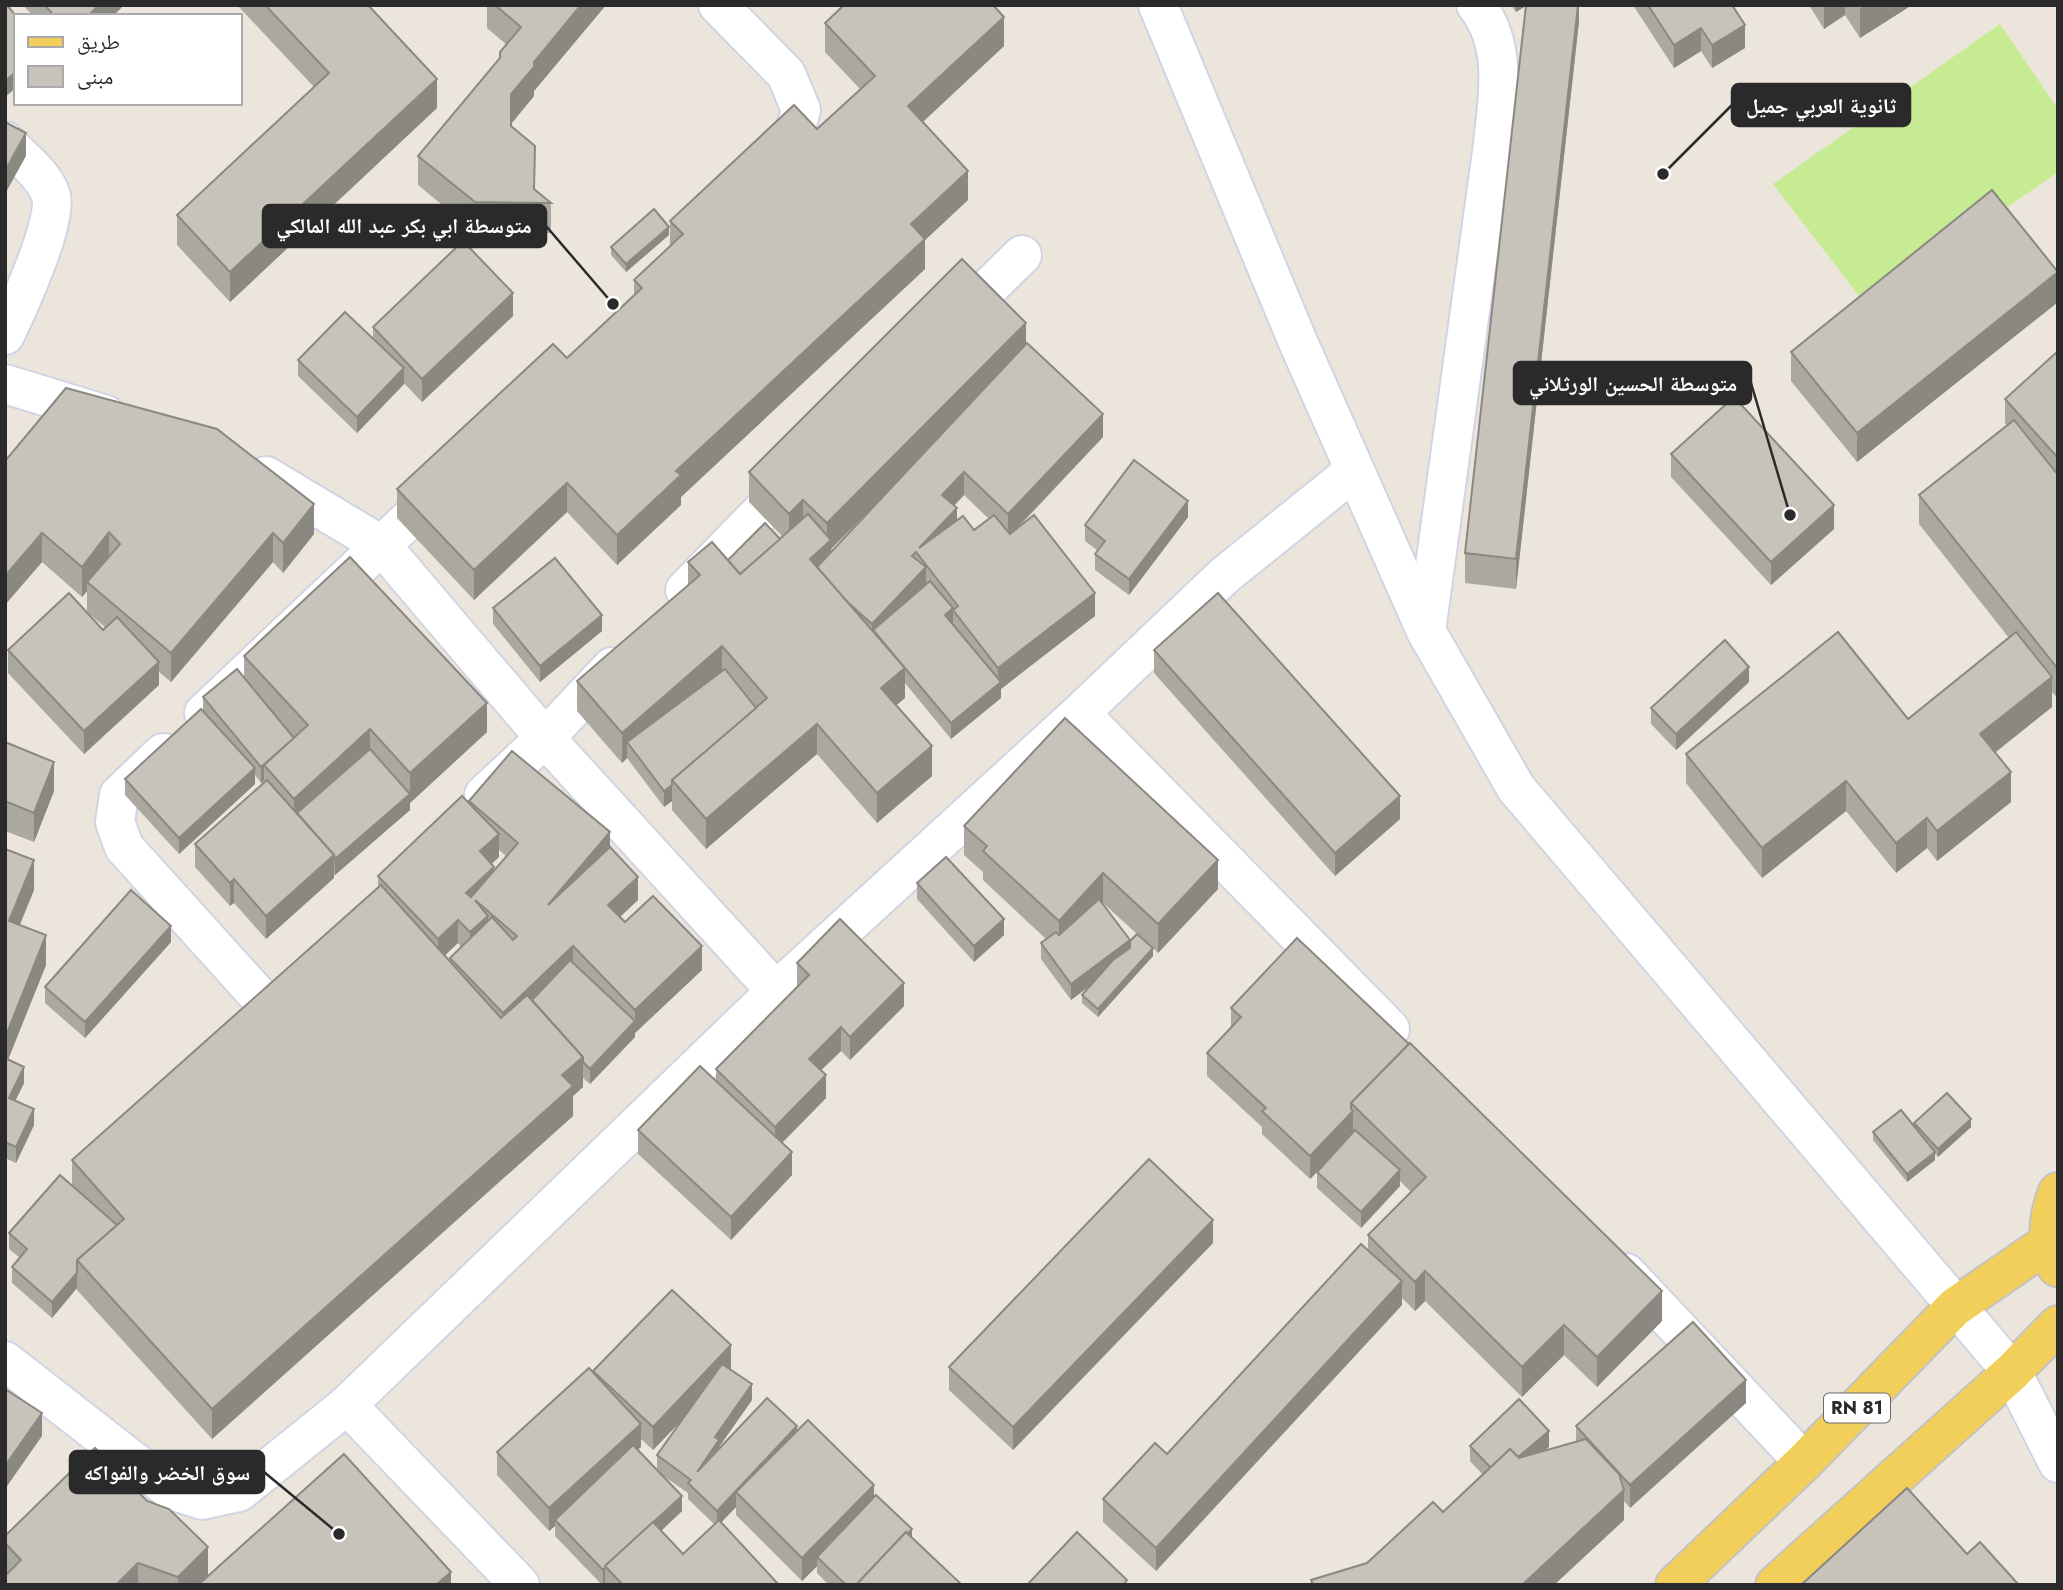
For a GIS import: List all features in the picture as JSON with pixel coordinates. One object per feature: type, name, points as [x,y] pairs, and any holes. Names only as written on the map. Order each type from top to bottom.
[{"type":"main road","points":[[2053,1256],[2049,1215],[2058,1192]]},
{"type":"main road","name":"RN 81","points":[[1675,1585],[1804,1462],[1955,1307],[2053,1256]]},
{"type":"main road","points":[[1775,1585],[2012,1371],[2058,1325]]},
{"type":"street","points":[[718,5],[786,74],[801,110],[789,159],[759,187]]},
{"type":"street","points":[[1158,5],[1354,471],[1426,631],[1516,788],[2012,1371],[2058,1463]]},
{"type":"street","points":[[1426,631],[1493,144],[1500,72],[1489,21],[1476,5]]},
{"type":"street","points":[[5,141],[45,183],[51,197],[52,218],[7,327]]},
{"type":"street","points":[[924,351],[1022,255]]},
{"type":"street","points":[[5,384],[137,424]]},
{"type":"street","points":[[662,615],[738,533],[826,447]]},
{"type":"street","points":[[240,464],[277,481],[382,545],[545,738],[776,991]]},
{"type":"street","points":[[263,1001],[124,847],[114,822],[119,795],[461,470]]},
{"type":"street","points":[[5,1361],[169,1489],[202,1500],[239,1492],[347,1405],[776,991],[1080,713],[1225,575],[1354,471]]},
{"type":"street","points":[[454,822],[545,738],[635,643]]},
{"type":"street","points":[[1080,713],[1411,1051]]},
{"type":"street","points":[[233,1030],[293,973]]},
{"type":"street","points":[[1604,1250],[1804,1462]]},
{"type":"street","points":[[347,1405],[520,1585]]},
{"type":"green space","points":[[2000,24],[2058,109],[2058,172],[1866,305],[1773,184]]},
{"type":"building","points":[[7,5],[14,14],[14,74],[5,81]]},
{"type":"building","points":[[45,5],[99,5],[90,14],[52,14]]},
{"type":"building","points":[[265,5],[368,5],[437,79],[230,272],[177,215],[329,73]]},
{"type":"building","points":[[495,5],[581,5],[511,94],[511,126],[535,146],[534,189],[551,203],[475,202],[418,156],[500,58],[500,52],[521,27]]},
{"type":"building","points":[[844,5],[993,5],[1004,17],[908,106],[968,171],[911,224],[925,239],[676,471],[681,475],[617,535],[567,483],[474,570],[397,489],[553,344],[567,358],[642,288],[634,280],[683,234],[670,221],[794,105],[817,129],[875,76],[825,23]]},
{"type":"building","points":[[1526,5],[1578,5],[1516,559],[1465,553]]},
{"type":"building","points":[[1648,5],[1732,5],[1745,25],[1712,45],[1701,28],[1674,45]]},
{"type":"building","points":[[5,122],[26,133],[5,171]]},
{"type":"building","points":[[1992,190],[2058,272],[1857,433],[1791,352]]},
{"type":"building","points":[[654,209],[669,227],[626,264],[611,247]]},
{"type":"building","points":[[463,241],[513,293],[422,379],[373,327]]},
{"type":"building","points":[[962,259],[1026,323],[827,523],[803,500],[789,514],[749,472]]},
{"type":"building","points":[[345,312],[404,368],[357,417],[298,360]]},
{"type":"building","points":[[1027,343],[1103,414],[1008,514],[964,472],[942,495],[957,508],[919,548],[963,516],[974,530],[994,515],[1010,534],[1034,515],[1095,593],[998,668],[953,610],[958,606],[916,552],[912,556],[926,567],[872,624],[843,598],[817,567]]},
{"type":"building","points":[[2058,351],[2058,458],[2005,399]]},
{"type":"building","points":[[66,388],[217,429],[314,504],[283,543],[273,533],[171,653],[87,582],[120,544],[109,532],[82,567],[42,533],[5,576],[5,461]]},
{"type":"building","points":[[1734,397],[1834,505],[1771,562],[1671,454]]},
{"type":"building","points":[[2014,420],[2058,475],[2058,669],[1919,495]]},
{"type":"building","points":[[1134,460],[1188,501],[1129,579],[1095,554],[1105,541],[1085,525]]},
{"type":"building","points":[[808,514],[831,540],[810,559],[905,668],[881,688],[932,746],[877,793],[817,724],[706,819],[672,780],[767,698],[722,646],[622,733],[577,681],[700,575],[688,562],[712,542],[740,574]]},
{"type":"building","points":[[765,523],[780,539],[740,574],[728,560]]},
{"type":"building","points":[[350,557],[487,703],[410,773],[370,729],[294,799],[264,765],[308,725],[244,656]]},
{"type":"building","points":[[555,558],[602,615],[540,666],[493,608]]},
{"type":"building","points":[[930,581],[953,608],[945,615],[1001,682],[951,723],[873,630]]},
{"type":"building","points":[[69,593],[103,630],[117,617],[159,662],[84,731],[8,650]]},
{"type":"building","points":[[1218,593],[1400,796],[1335,853],[1154,650]]},
{"type":"building","points":[[1838,632],[1908,719],[2016,632],[2052,677],[1980,734],[2011,772],[1937,831],[1927,818],[1896,843],[1846,781],[1762,848],[1686,754]]},
{"type":"building","points":[[1725,640],[1749,667],[1676,734],[1651,708]]},
{"type":"building","points":[[237,669],[294,738],[261,767],[203,697]]},
{"type":"building","points":[[725,669],[756,708],[672,780],[672,785],[664,791],[627,742]]},
{"type":"building","points":[[201,709],[255,768],[179,838],[125,779]]},
{"type":"building","points":[[1065,718],[1218,860],[1158,924],[1103,873],[1059,921],[983,851],[987,846],[964,826]]},
{"type":"building","points":[[5,742],[54,762],[34,813],[5,801]]},
{"type":"building","points":[[370,749],[410,794],[335,859],[297,813]]},
{"type":"building","points":[[512,751],[610,832],[548,905],[610,847],[638,877],[608,905],[625,922],[653,896],[702,946],[635,1010],[573,946],[503,1013],[450,958],[492,917],[513,940],[517,936],[475,900],[488,916],[470,932],[458,920],[438,939],[378,876],[462,796],[499,834],[480,851],[494,867],[466,893],[471,897],[518,843],[469,801]]},
{"type":"building","points":[[267,780],[334,855],[266,916],[234,879],[230,883],[195,844]]},
{"type":"building","points":[[5,849],[34,860],[9,921],[46,935],[5,1038]]},
{"type":"building","points":[[946,857],[1004,919],[974,946],[917,883]]},
{"type":"building","points":[[381,885],[501,1018],[527,995],[583,1057],[562,1075],[573,1086],[212,1409],[77,1260],[124,1219],[72,1160]]},
{"type":"building","points":[[131,890],[171,926],[85,1022],[45,987]]},
{"type":"building","points":[[1099,899],[1130,940],[1071,984],[1041,943],[1056,932],[1059,935]]},
{"type":"building","points":[[840,919],[904,983],[850,1037],[841,1027],[809,1059],[826,1075],[775,1127],[716,1069],[809,975],[797,963]]},
{"type":"building","points":[[1137,934],[1153,948],[1098,1009],[1082,995],[1113,960],[1130,948],[1130,941]]},
{"type":"building","points":[[1297,938],[1409,1044],[1351,1103],[1353,1111],[1310,1156],[1262,1111],[1266,1108],[1207,1053],[1241,1017],[1231,1008]]},
{"type":"building","points":[[570,960],[635,1021],[590,1069],[583,1062],[583,1057],[532,1000]]},
{"type":"building","points":[[1410,1043],[1662,1291],[1597,1357],[1564,1325],[1522,1367],[1425,1271],[1415,1282],[1368,1235],[1426,1177],[1351,1103]]},
{"type":"building","points":[[5,1058],[24,1067],[9,1098],[34,1109],[16,1147],[5,1142]]},
{"type":"building","points":[[700,1066],[792,1152],[731,1217],[638,1130]]},
{"type":"building","points":[[1947,1093],[1971,1119],[1938,1149],[1914,1123]]},
{"type":"building","points":[[1901,1110],[1935,1152],[1907,1174],[1873,1132]]},
{"type":"building","points":[[1355,1130],[1400,1170],[1361,1212],[1317,1172]]},
{"type":"building","points":[[1149,1159],[1213,1220],[1013,1427],[949,1367]]},
{"type":"building","points":[[60,1175],[117,1225],[77,1260],[77,1273],[52,1302],[12,1267],[27,1249],[9,1233]]},
{"type":"building","points":[[1361,1244],[1402,1281],[1156,1548],[1103,1499],[1155,1443],[1167,1454]]},
{"type":"building","points":[[672,1290],[731,1345],[653,1427],[593,1371]]},
{"type":"building","points":[[1693,1322],[1746,1380],[1630,1485],[1576,1426]]},
{"type":"building","points":[[722,1364],[752,1384],[715,1437],[719,1440],[697,1472],[767,1398],[797,1426],[717,1511],[688,1483],[691,1480],[657,1455]]},
{"type":"building","points":[[589,1368],[641,1424],[549,1508],[497,1452]]},
{"type":"building","points":[[5,1389],[42,1413],[5,1466]]},
{"type":"building","points":[[1519,1399],[1549,1431],[1518,1457],[1510,1449],[1491,1468],[1470,1446]]},
{"type":"building","points":[[808,1420],[874,1485],[802,1558],[736,1492]]},
{"type":"building","points":[[1586,1439],[1619,1474],[1624,1490],[1522,1585],[1313,1585],[1311,1580],[1367,1563],[1433,1502],[1443,1512],[1510,1449],[1519,1458]]},
{"type":"building","points":[[633,1445],[682,1496],[603,1570],[555,1520]]},
{"type":"building","points":[[95,1448],[147,1501],[169,1509],[208,1547],[178,1577],[138,1563],[116,1585],[5,1585],[5,1576],[21,1560],[5,1543],[5,1536]]},
{"type":"building","points":[[344,1454],[451,1572],[436,1585],[198,1585]]},
{"type":"building","points":[[1907,1488],[1967,1554],[1980,1542],[2019,1585],[1801,1585]]},
{"type":"building","points":[[876,1495],[912,1529],[907,1534],[906,1532],[856,1585],[846,1585],[817,1557]]},
{"type":"building","points":[[719,1520],[779,1585],[623,1585],[605,1566],[653,1522],[683,1554]]},
{"type":"building","points":[[906,1532],[962,1585],[856,1585]]},
{"type":"building","points":[[1077,1532],[1127,1580],[1123,1585],[1027,1585]]},
{"type":"place","name":"ثانوية العربي جميل","points":[[1663,174]]},
{"type":"place","name":"متوسطة ابي بكر عبد الله المالكي","points":[[613,304]]},
{"type":"place","name":"متوسطة الحسين الورثلاني","points":[[1790,515]]},
{"type":"place","name":"سوق الخضر والفواكه","points":[[339,1534]]}]
